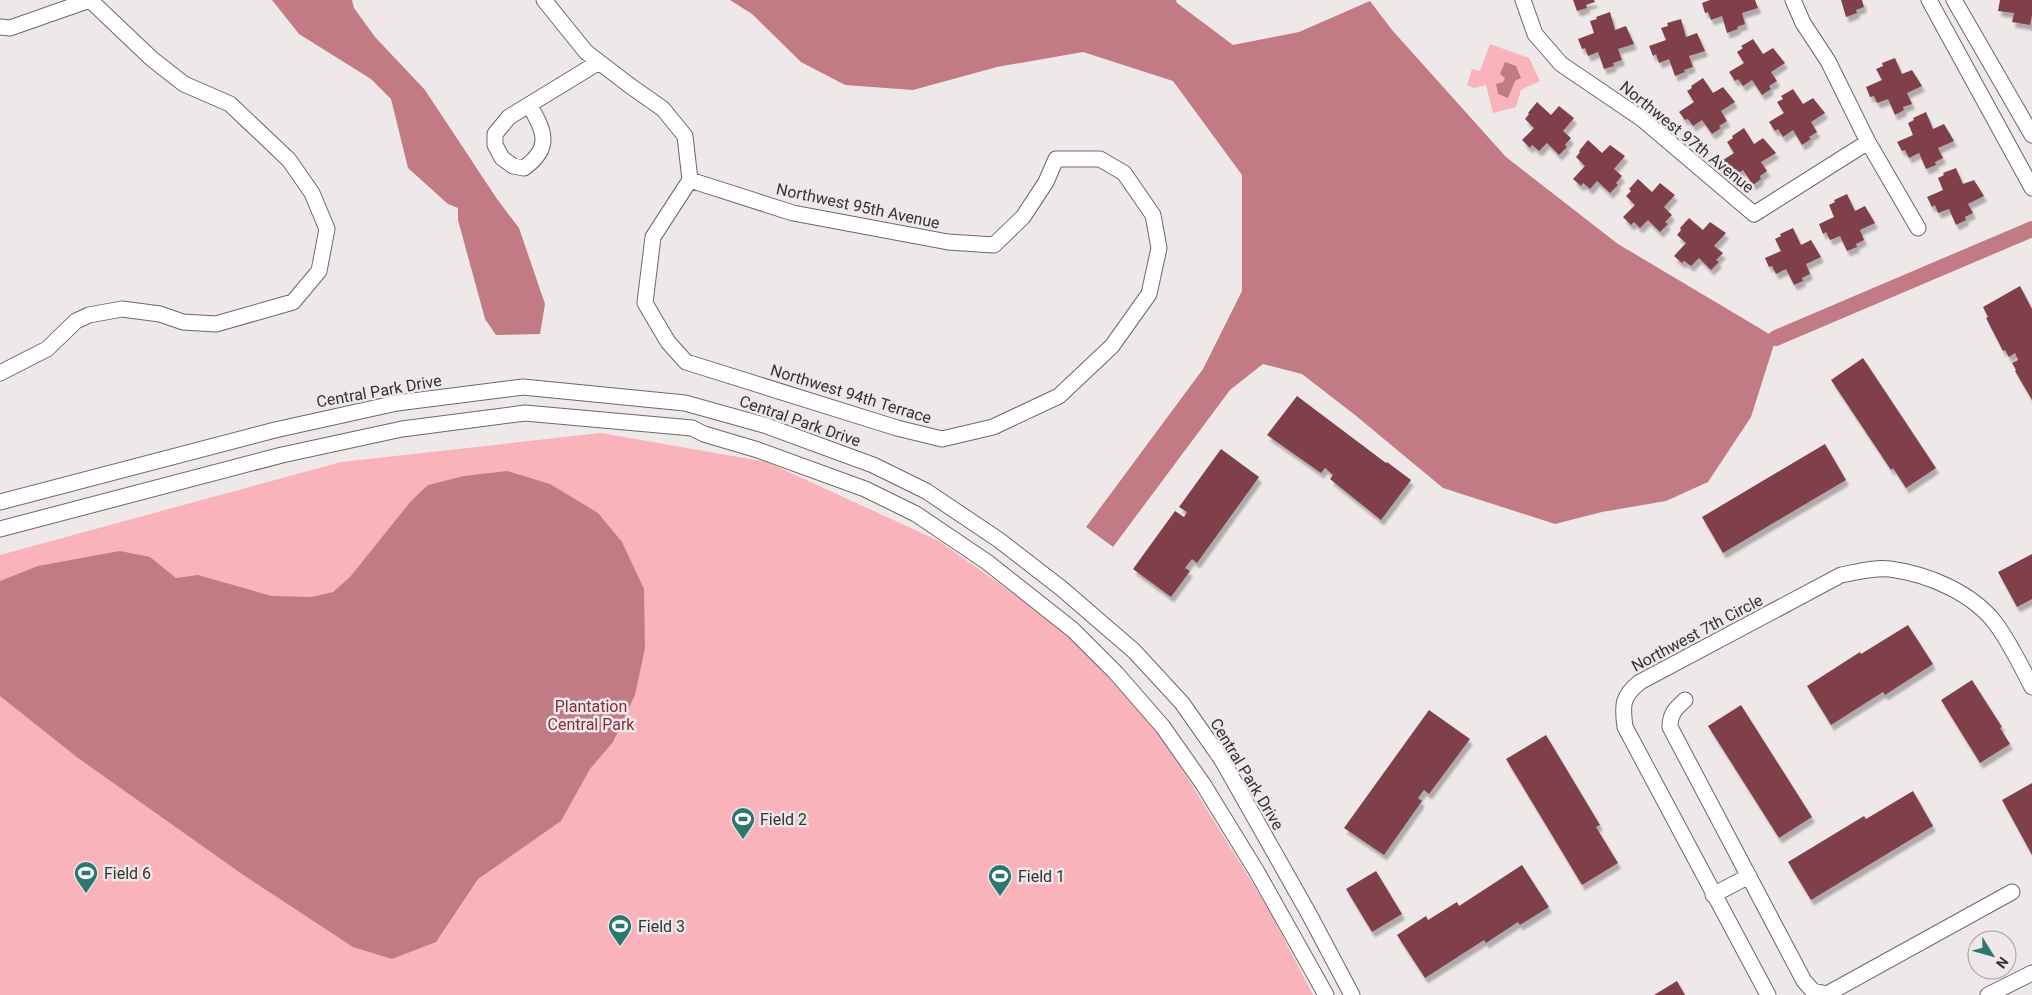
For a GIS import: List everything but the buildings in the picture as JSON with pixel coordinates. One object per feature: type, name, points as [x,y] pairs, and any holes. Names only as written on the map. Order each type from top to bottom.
[{"type":"street","points":[[0,27],[10,28],[90,0],[152,59],[184,84],[230,104],[289,160],[312,193],[327,229],[320,271],[293,302],[216,324],[183,322],[160,314],[122,309],[89,315],[76,321],[47,349],[0,373]]},
{"type":"street","points":[[544,0],[586,52],[663,109],[685,136],[690,180]]},
{"type":"street","name":"Northwest 97th Avenue","points":[[1523,0],[1536,34],[1561,64],[1642,119],[1754,214],[1868,142]]},
{"type":"street","points":[[1793,0],[1803,23],[1828,61],[1868,142],[1918,228]]},
{"type":"street","points":[[1929,0],[2032,188]]},
{"type":"street","points":[[1954,0],[2032,135]]},
{"type":"street","points":[[529,105],[599,62]]},
{"type":"street","name":"Northwest 94th Terrace","points":[[690,180],[653,237],[645,303],[668,342],[686,362],[896,428],[942,439],[993,427],[1059,396],[1112,346],[1149,294],[1159,248],[1154,216],[1124,173],[1100,159],[1056,159],[1046,182],[1023,217],[994,246]]},
{"type":"street","name":"Northwest 95th Avenue","points":[[690,180],[792,213],[948,242],[994,246]]},
{"type":"street","name":"Central Park Drive","points":[[0,502],[275,430],[397,403],[524,387],[685,402],[764,425],[873,465],[926,491],[999,540],[1062,588],[1134,651],[1182,704],[1222,760],[1309,914],[1352,995]]},
{"type":"street","points":[[0,529],[282,455],[402,428],[525,413],[692,428],[704,434],[758,450],[865,489],[916,514],[987,562],[1073,630],[1116,673],[1163,727],[1203,784],[1257,872],[1326,995]]},
{"type":"street","name":"Northwest 7th Circle","points":[[1768,995],[1625,727],[1623,714],[1625,697],[1640,682],[1841,575],[1865,570],[1889,569],[1915,574],[1940,583],[1956,591],[1984,611],[2028,669],[2032,687]]},
{"type":"street","points":[[1685,700],[1675,709],[1670,718],[1670,727],[1804,981],[1813,991],[1828,994],[2012,892]]},
{"type":"street","points":[[1713,895],[1749,876]]},
{"type":"street","points":[[1988,995],[2032,973]]},
{"type":"green space","points":[[1490,44],[1529,58],[1540,81],[1521,90],[1516,107],[1493,113],[1486,85],[1474,88],[1467,85],[1472,69],[1480,71]]},
{"type":"green space","name":"Plantation Central Park","points":[[601,433],[767,462],[939,541],[1062,628],[1159,732],[1269,910],[1313,995],[0,995],[0,555],[341,462]]},
{"type":"shaded area","points":[[272,0],[352,0],[354,8],[375,37],[425,90],[497,199],[519,228],[545,304],[540,334],[496,335],[485,319],[458,220],[458,208],[448,204],[408,168],[391,99],[371,79],[299,34]]},
{"type":"shaded area","points":[[730,0],[1176,0],[1177,3],[1233,45],[1299,32],[1370,1],[1392,30],[1506,157],[1618,244],[1776,338],[1751,417],[1708,482],[1666,501],[1602,512],[1555,524],[1443,488],[1302,374],[1263,364],[1230,390],[1113,547],[1086,527],[1203,369],[1242,291],[1242,175],[1173,81],[1083,52],[997,67],[913,90],[845,85],[801,62],[752,14]]},
{"type":"shaded area","points":[[1505,62],[1516,66],[1521,78],[1515,81],[1508,98],[1498,94],[1496,84],[1503,82],[1505,78],[1500,74]]},
{"type":"shaded area","points":[[507,471],[550,484],[598,513],[622,542],[644,589],[645,648],[635,695],[613,742],[590,769],[561,821],[478,879],[436,942],[392,959],[353,947],[242,874],[78,758],[0,696],[0,581],[38,566],[120,551],[150,557],[176,578],[198,575],[272,596],[312,597],[333,592],[350,577],[411,501],[428,485],[464,476]]},
{"type":"waterway","points":[[1776,338],[2032,229]]},
{"type":"place","name":"Field 2","points":[[743,840]]},
{"type":"place","name":"Field 6","points":[[86,894]]},
{"type":"place","name":"Field 1","points":[[1000,897]]},
{"type":"place","name":"Field 3","points":[[620,947]]}]
